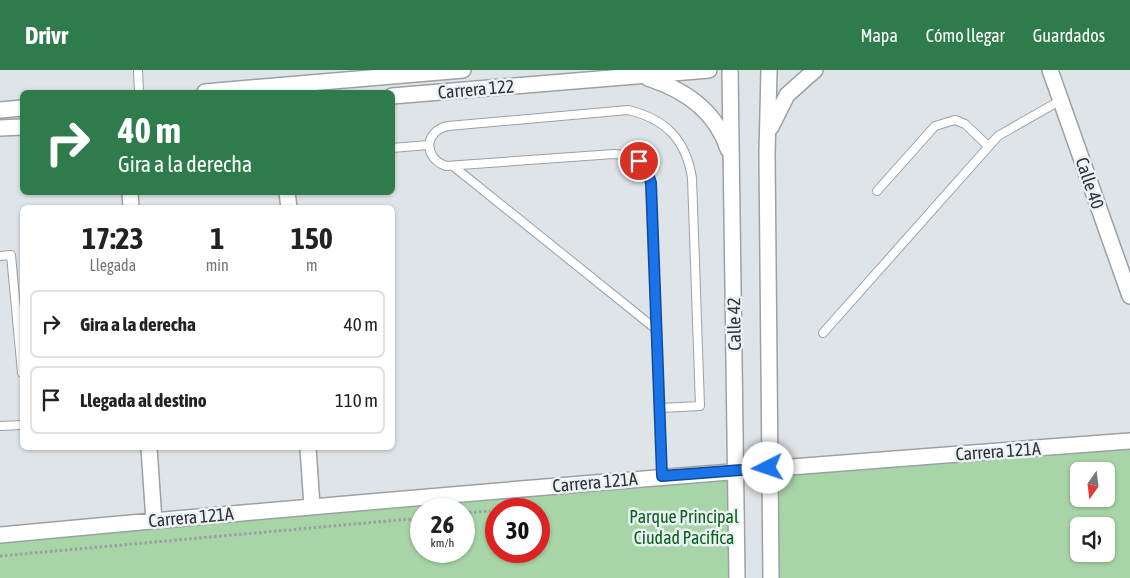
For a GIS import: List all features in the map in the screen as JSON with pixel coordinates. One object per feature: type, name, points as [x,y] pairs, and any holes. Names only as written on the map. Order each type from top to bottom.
[{"type":"street","name":"Carrera 122","points":[[254,90],[463,70]]},
{"type":"street","name":"Carrera 122","points":[[395,96],[709,70]]},
{"type":"street","name":"Calle 42","points":[[730,70],[737,578]]},
{"type":"street","points":[[770,70],[767,154],[768,468],[771,578]]},
{"type":"street","points":[[767,154],[772,122],[787,95],[815,70]]},
{"type":"street","name":"Calle 40","points":[[1050,70],[1130,296]]},
{"type":"street","points":[[640,75],[666,84],[690,96],[709,114],[724,136],[732,162]]},
{"type":"street","points":[[0,110],[20,108]]},
{"type":"street","points":[[0,128],[20,126]]},
{"type":"street","name":"Carrera 121A","points":[[0,535],[662,476],[1130,441]]},
{"type":"street","points":[[149,450],[154,521]]},
{"type":"street","points":[[308,450],[312,506]]},
{"type":"lane","points":[[138,70],[139,90]]},
{"type":"lane","points":[[823,333],[998,136],[1061,100]]},
{"type":"lane","points":[[660,408],[700,406],[692,178],[690,161],[683,146],[673,132],[660,121],[645,114],[628,110],[448,126],[437,130],[428,145],[433,159],[446,166],[614,154],[628,155],[639,161],[647,171],[651,183],[662,476]]},
{"type":"lane","points":[[877,191],[935,126],[955,120],[965,124],[988,146]]},
{"type":"lane","points":[[395,148],[428,145]]},
{"type":"lane","points":[[453,166],[657,330]]},
{"type":"lane","points":[[0,256],[11,255],[20,352]]},
{"type":"lane","points":[[0,426],[20,425]]},
{"type":"path","points":[[0,556],[155,544],[410,519]]},
{"type":"green space","name":"Parque Principal Ciudad Pacifica","points":[[1130,441],[1130,578],[771,578],[768,468]]},
{"type":"green space","name":"Parque Principal Ciudad Pacifica","points":[[736,470],[737,578],[0,578],[0,535],[410,499],[410,563],[475,563],[475,498],[419,498]]},
{"type":"route","points":[[639,161],[647,171],[651,183],[662,476],[768,468]]}]
